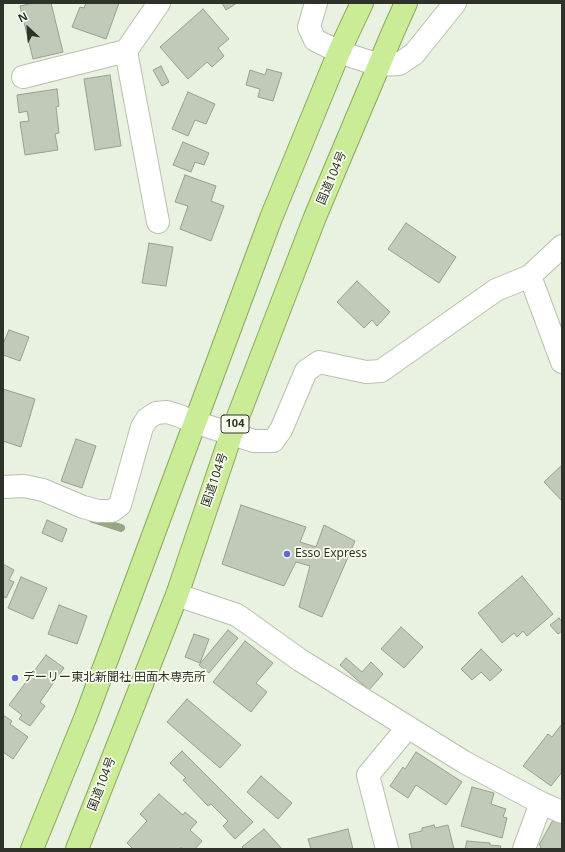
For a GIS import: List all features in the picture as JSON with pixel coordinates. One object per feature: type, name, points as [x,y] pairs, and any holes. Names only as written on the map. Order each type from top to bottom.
[{"type":"highway","points":[[32,849],[86,716],[271,218],[339,52],[362,3]]},
{"type":"highway","name":"国道104号","points":[[77,849],[177,594],[231,435],[315,217],[406,3]]},
{"type":"street","points":[[24,77],[126,51],[159,3]]},
{"type":"street","points":[[316,3],[309,27],[315,40],[339,52],[379,65],[399,64],[414,54],[455,3]]},
{"type":"street","points":[[126,51],[158,222]]},
{"type":"street","points":[[3,487],[24,486],[43,490],[98,512],[112,510],[120,505],[142,427],[147,419],[156,413],[167,412],[231,435],[254,441],[273,441],[281,430],[306,371],[319,362],[366,372],[381,371],[496,290],[530,276],[562,246]]},
{"type":"street","points":[[530,276],[562,362]]},
{"type":"street","points":[[177,594],[237,615],[300,660],[470,766],[541,803],[562,812]]},
{"type":"street","points":[[386,849],[368,775],[408,727]]},
{"type":"street","points":[[524,849],[541,803]]},
{"type":"building","points":[[33,3],[51,3],[63,52],[33,59],[20,6]]},
{"type":"building","points":[[86,3],[119,3],[106,39],[72,27],[80,7],[84,8]]},
{"type":"building","points":[[222,3],[237,3],[226,10]]},
{"type":"building","points":[[203,9],[229,39],[218,48],[224,56],[212,67],[207,62],[188,79],[160,47]]},
{"type":"building","points":[[161,66],[169,82],[162,86],[153,70]]},
{"type":"building","points":[[267,69],[282,73],[273,101],[258,97],[260,89],[246,85],[250,70],[265,75]]},
{"type":"building","points":[[110,75],[121,146],[95,150],[84,79]]},
{"type":"building","points":[[57,89],[59,106],[56,107],[59,133],[55,134],[58,150],[25,155],[20,122],[29,121],[27,111],[19,113],[17,95]]},
{"type":"building","points":[[188,92],[215,104],[206,124],[195,120],[188,136],[172,129]]},
{"type":"building","points":[[183,142],[209,153],[204,165],[195,162],[191,172],[173,165]]},
{"type":"building","points":[[185,175],[216,186],[211,201],[224,206],[211,241],[180,229],[188,206],[175,202]]},
{"type":"building","points":[[406,223],[456,257],[439,283],[388,249]]},
{"type":"building","points":[[149,243],[173,247],[166,286],[142,283]]},
{"type":"building","points":[[357,281],[390,312],[377,326],[372,320],[364,328],[337,302]]},
{"type":"building","points":[[9,330],[29,337],[20,361],[3,355],[3,344]]},
{"type":"building","points":[[3,389],[35,399],[21,447],[3,441]]},
{"type":"building","points":[[76,439],[96,446],[82,488],[61,481]]},
{"type":"building","points":[[562,465],[562,501],[544,482]]},
{"type":"building","name":"Esso Express","points":[[241,505],[306,527],[300,542],[316,547],[324,525],[355,541],[322,617],[299,607],[310,566],[296,562],[284,586],[222,564]]},
{"type":"building","points":[[47,520],[67,529],[62,542],[42,533]]},
{"type":"building","points":[[3,564],[14,570],[9,580],[14,582],[6,598],[3,596]]},
{"type":"building","points":[[522,576],[553,614],[527,636],[523,631],[517,637],[514,633],[502,643],[478,613]]},
{"type":"building","points":[[21,577],[47,588],[33,619],[8,608]]},
{"type":"building","points":[[59,605],[87,616],[77,644],[48,634]]},
{"type":"building","points":[[559,618],[562,622],[562,631],[558,634],[550,625]]},
{"type":"building","points":[[401,627],[423,647],[404,668],[381,649]]},
{"type":"building","points":[[228,630],[238,638],[209,673],[199,665]]},
{"type":"building","points":[[194,634],[209,639],[200,663],[185,657]]},
{"type":"building","points":[[245,641],[273,663],[256,683],[267,692],[251,712],[213,682]]},
{"type":"building","points":[[481,649],[502,670],[490,681],[481,672],[472,680],[461,669]]},
{"type":"building","points":[[46,655],[64,668],[40,702],[45,706],[30,726],[19,719],[22,715],[9,705]]},
{"type":"building","points":[[346,658],[362,672],[371,662],[383,674],[369,690],[340,665]]},
{"type":"building","points":[[187,699],[241,745],[220,768],[167,722]]},
{"type":"building","points":[[3,715],[12,721],[10,724],[28,737],[13,759],[3,752]]},
{"type":"building","points":[[562,724],[562,772],[551,786],[523,766],[548,734],[552,737]]},
{"type":"building","points":[[182,751],[253,822],[235,839],[223,826],[228,821],[211,804],[208,806],[183,780],[186,778],[170,763]]},
{"type":"building","points":[[416,752],[462,782],[446,805],[416,785],[408,798],[390,786],[403,767],[405,769]]},
{"type":"building","points":[[261,776],[292,803],[278,819],[247,792]]},
{"type":"building","points":[[472,787],[494,793],[491,804],[506,809],[503,817],[507,818],[502,838],[461,826]]},
{"type":"building","points":[[159,794],[183,815],[185,812],[197,822],[190,830],[202,841],[195,849],[183,849],[181,847],[180,849],[133,849],[127,843],[147,821],[140,814]]},
{"type":"building","points":[[553,820],[562,824],[562,849],[540,849],[541,846],[539,845]]},
{"type":"building","points":[[434,825],[435,828],[448,825],[454,849],[412,849],[409,834],[422,831],[422,828]]},
{"type":"building","points":[[264,829],[282,849],[244,849],[242,847]]},
{"type":"building","points":[[348,829],[353,849],[311,849],[308,839]]},
{"type":"building","points":[[467,841],[490,843],[490,845],[501,846],[500,849],[465,849]]},
{"type":"waterway","points":[[93,519],[121,528]]},
{"type":"place","name":"Esso Express","points":[[287,554]]},
{"type":"place","name":"デーリー東北新聞社 田面木専売所","points":[[15,678]]}]
